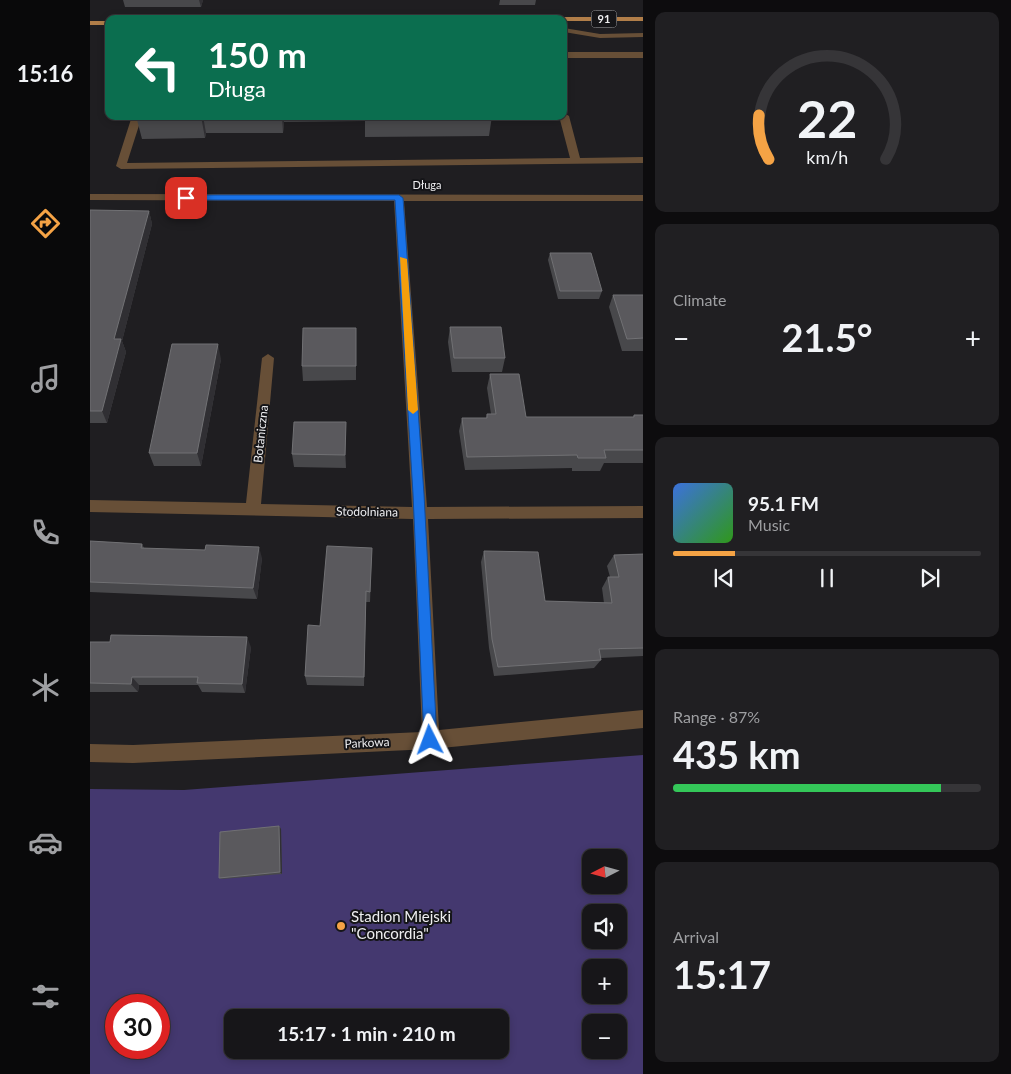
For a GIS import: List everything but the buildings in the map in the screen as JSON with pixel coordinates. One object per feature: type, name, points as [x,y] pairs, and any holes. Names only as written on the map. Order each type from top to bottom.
[{"type":"main road","name":"91","points":[[567,19],[643,18]]},
{"type":"main road","points":[[90,23],[105,23]]},
{"type":"street","points":[[567,30],[600,36],[643,35]]},
{"type":"street","points":[[567,55],[643,55]]},
{"type":"street","points":[[136,120],[121,166],[643,160]]},
{"type":"street","points":[[565,120],[576,161]]},
{"type":"street","name":"Długa","points":[[90,198],[643,198]]},
{"type":"street","points":[[399,198],[420,513],[430,740]]},
{"type":"street","name":"Botaniczna","points":[[253,510],[268,358]]},
{"type":"street","name":"Stodolniana","points":[[90,506],[420,513],[643,512]]},
{"type":"street","name":"Parkowa","points":[[90,753],[133,754],[430,740],[643,719]]},
{"type":"shaded area","name":"Stadion Miejski \"Concordia\"","points":[[643,755],[643,1074],[90,1074],[90,789],[184,790]]},
{"type":"slow traffic","points":[[403,259],[413,410]]},
{"type":"place","name":"Stadion Miejski \"Concordia\"","points":[[341,926]]},
{"type":"route","points":[[186,198],[399,198],[419,494],[430,740]]}]
